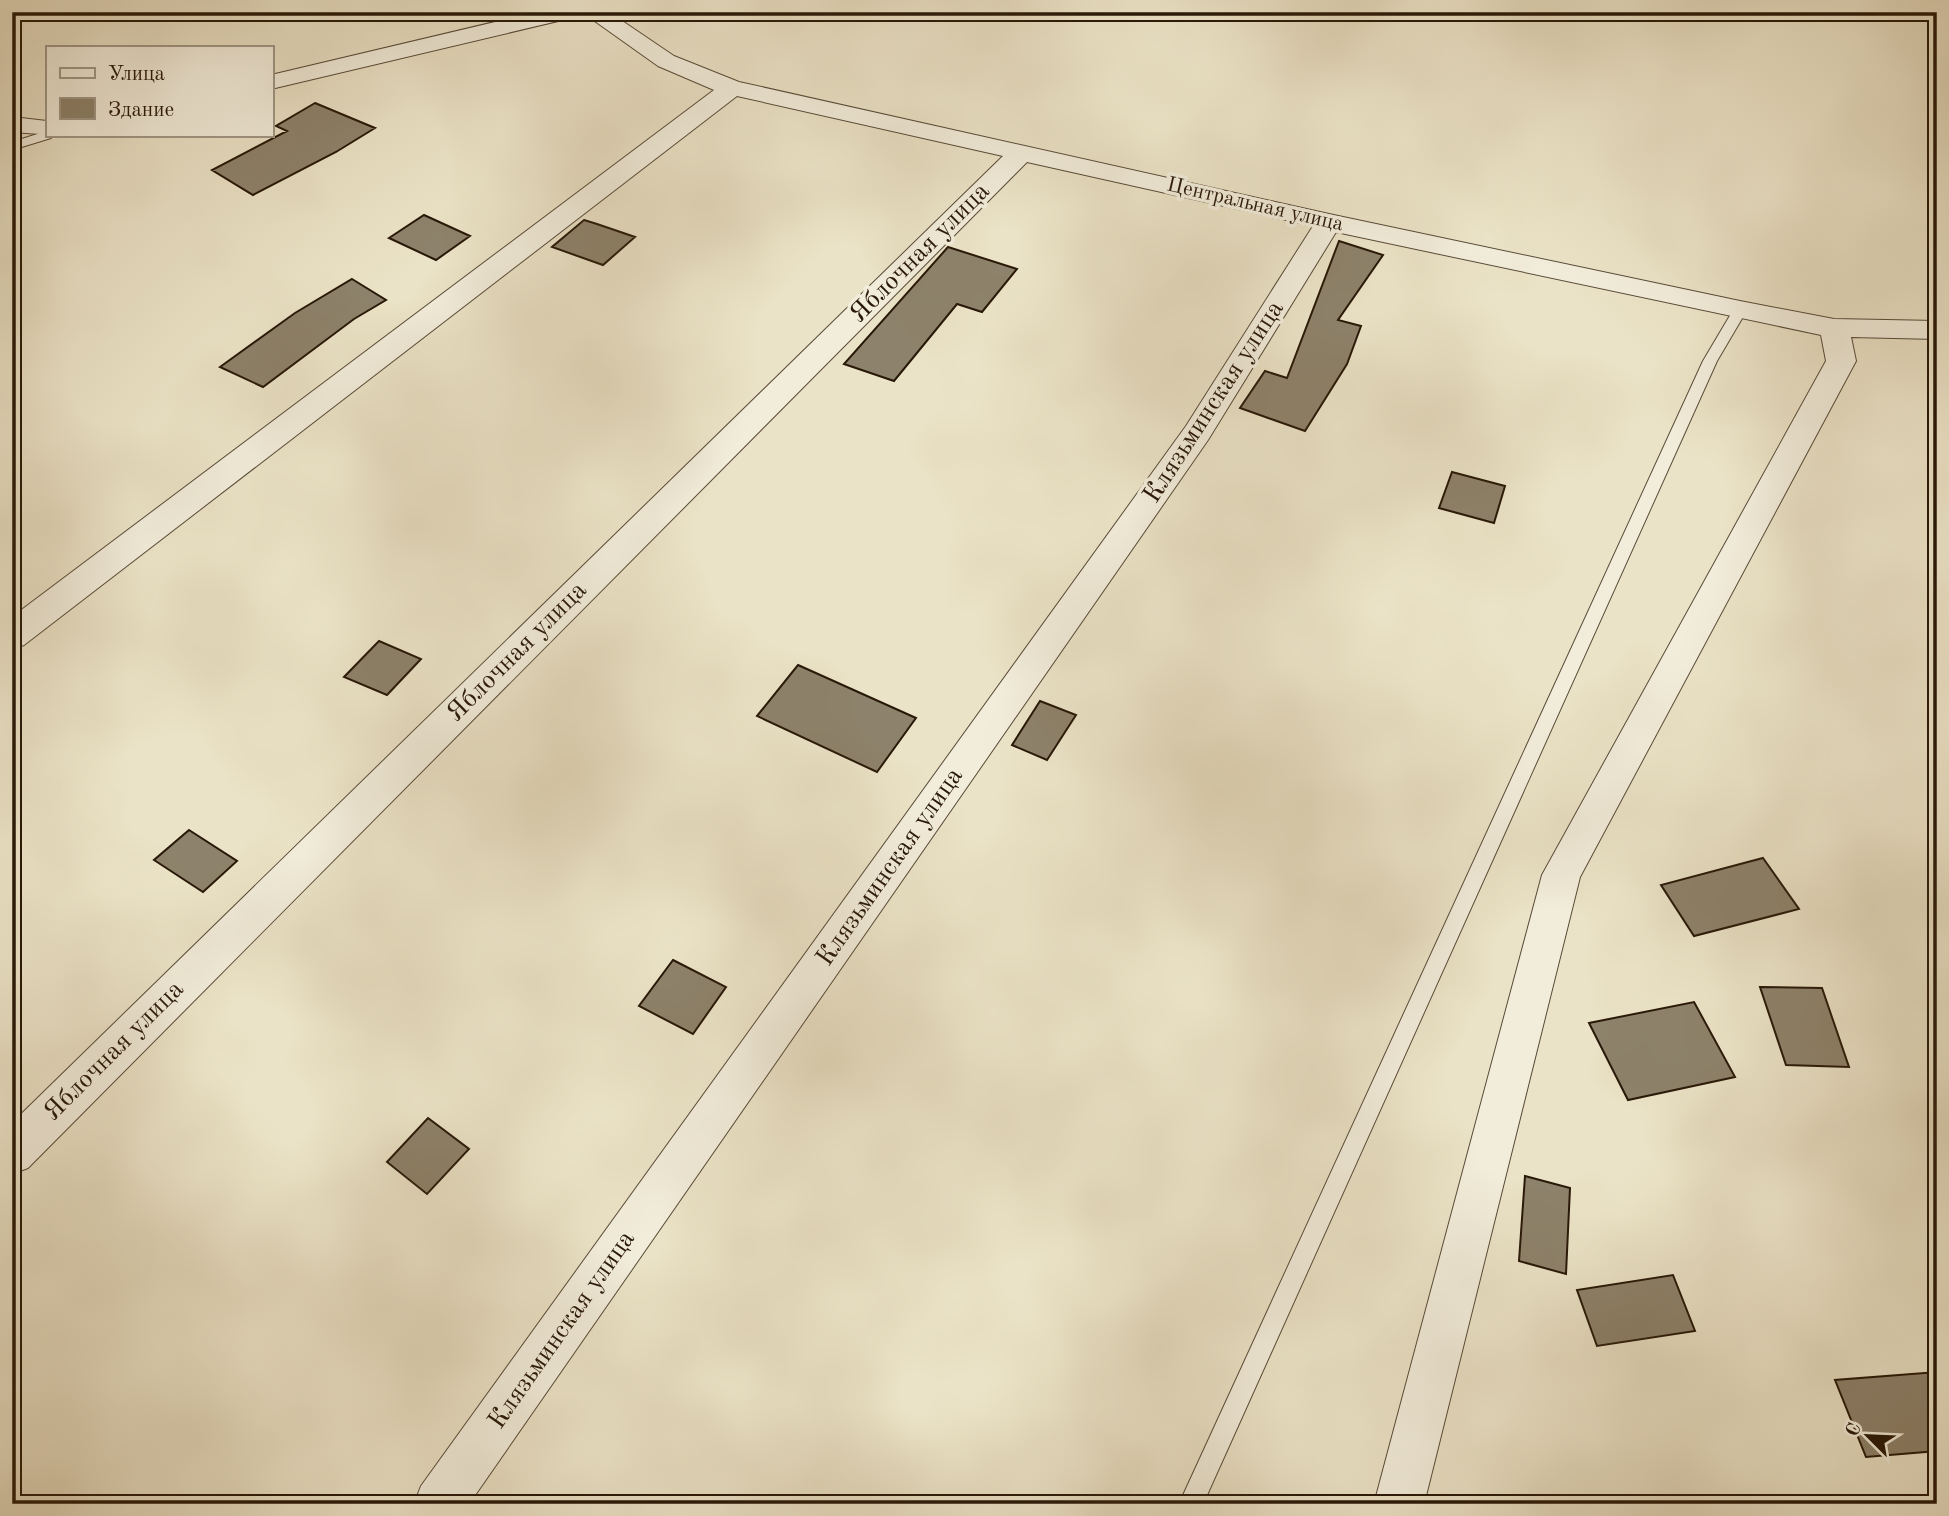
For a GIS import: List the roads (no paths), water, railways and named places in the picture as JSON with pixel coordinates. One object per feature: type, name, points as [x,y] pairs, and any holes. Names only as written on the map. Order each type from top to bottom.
[{"type":"street","points":[[273,82],[567,12]]},
{"type":"street","name":"Центральная улица","points":[[593,12],[666,61],[732,88],[1329,222],[1740,310],[1834,328],[1937,330]]},
{"type":"street","points":[[12,636],[732,88]]},
{"type":"street","points":[[12,124],[46,129]]},
{"type":"street","name":"Яблочная улица","points":[[12,1153],[1022,152]]},
{"type":"street","name":"Клязьминская улица","points":[[439,1504],[1197,433],[1329,222]]},
{"type":"street","points":[[1399,1504],[1561,875],[1841,361],[1834,328]]},
{"type":"lane","points":[[12,146],[46,135]]},
{"type":"lane","points":[[1191,1504],[1710,361],[1740,310]]}]
